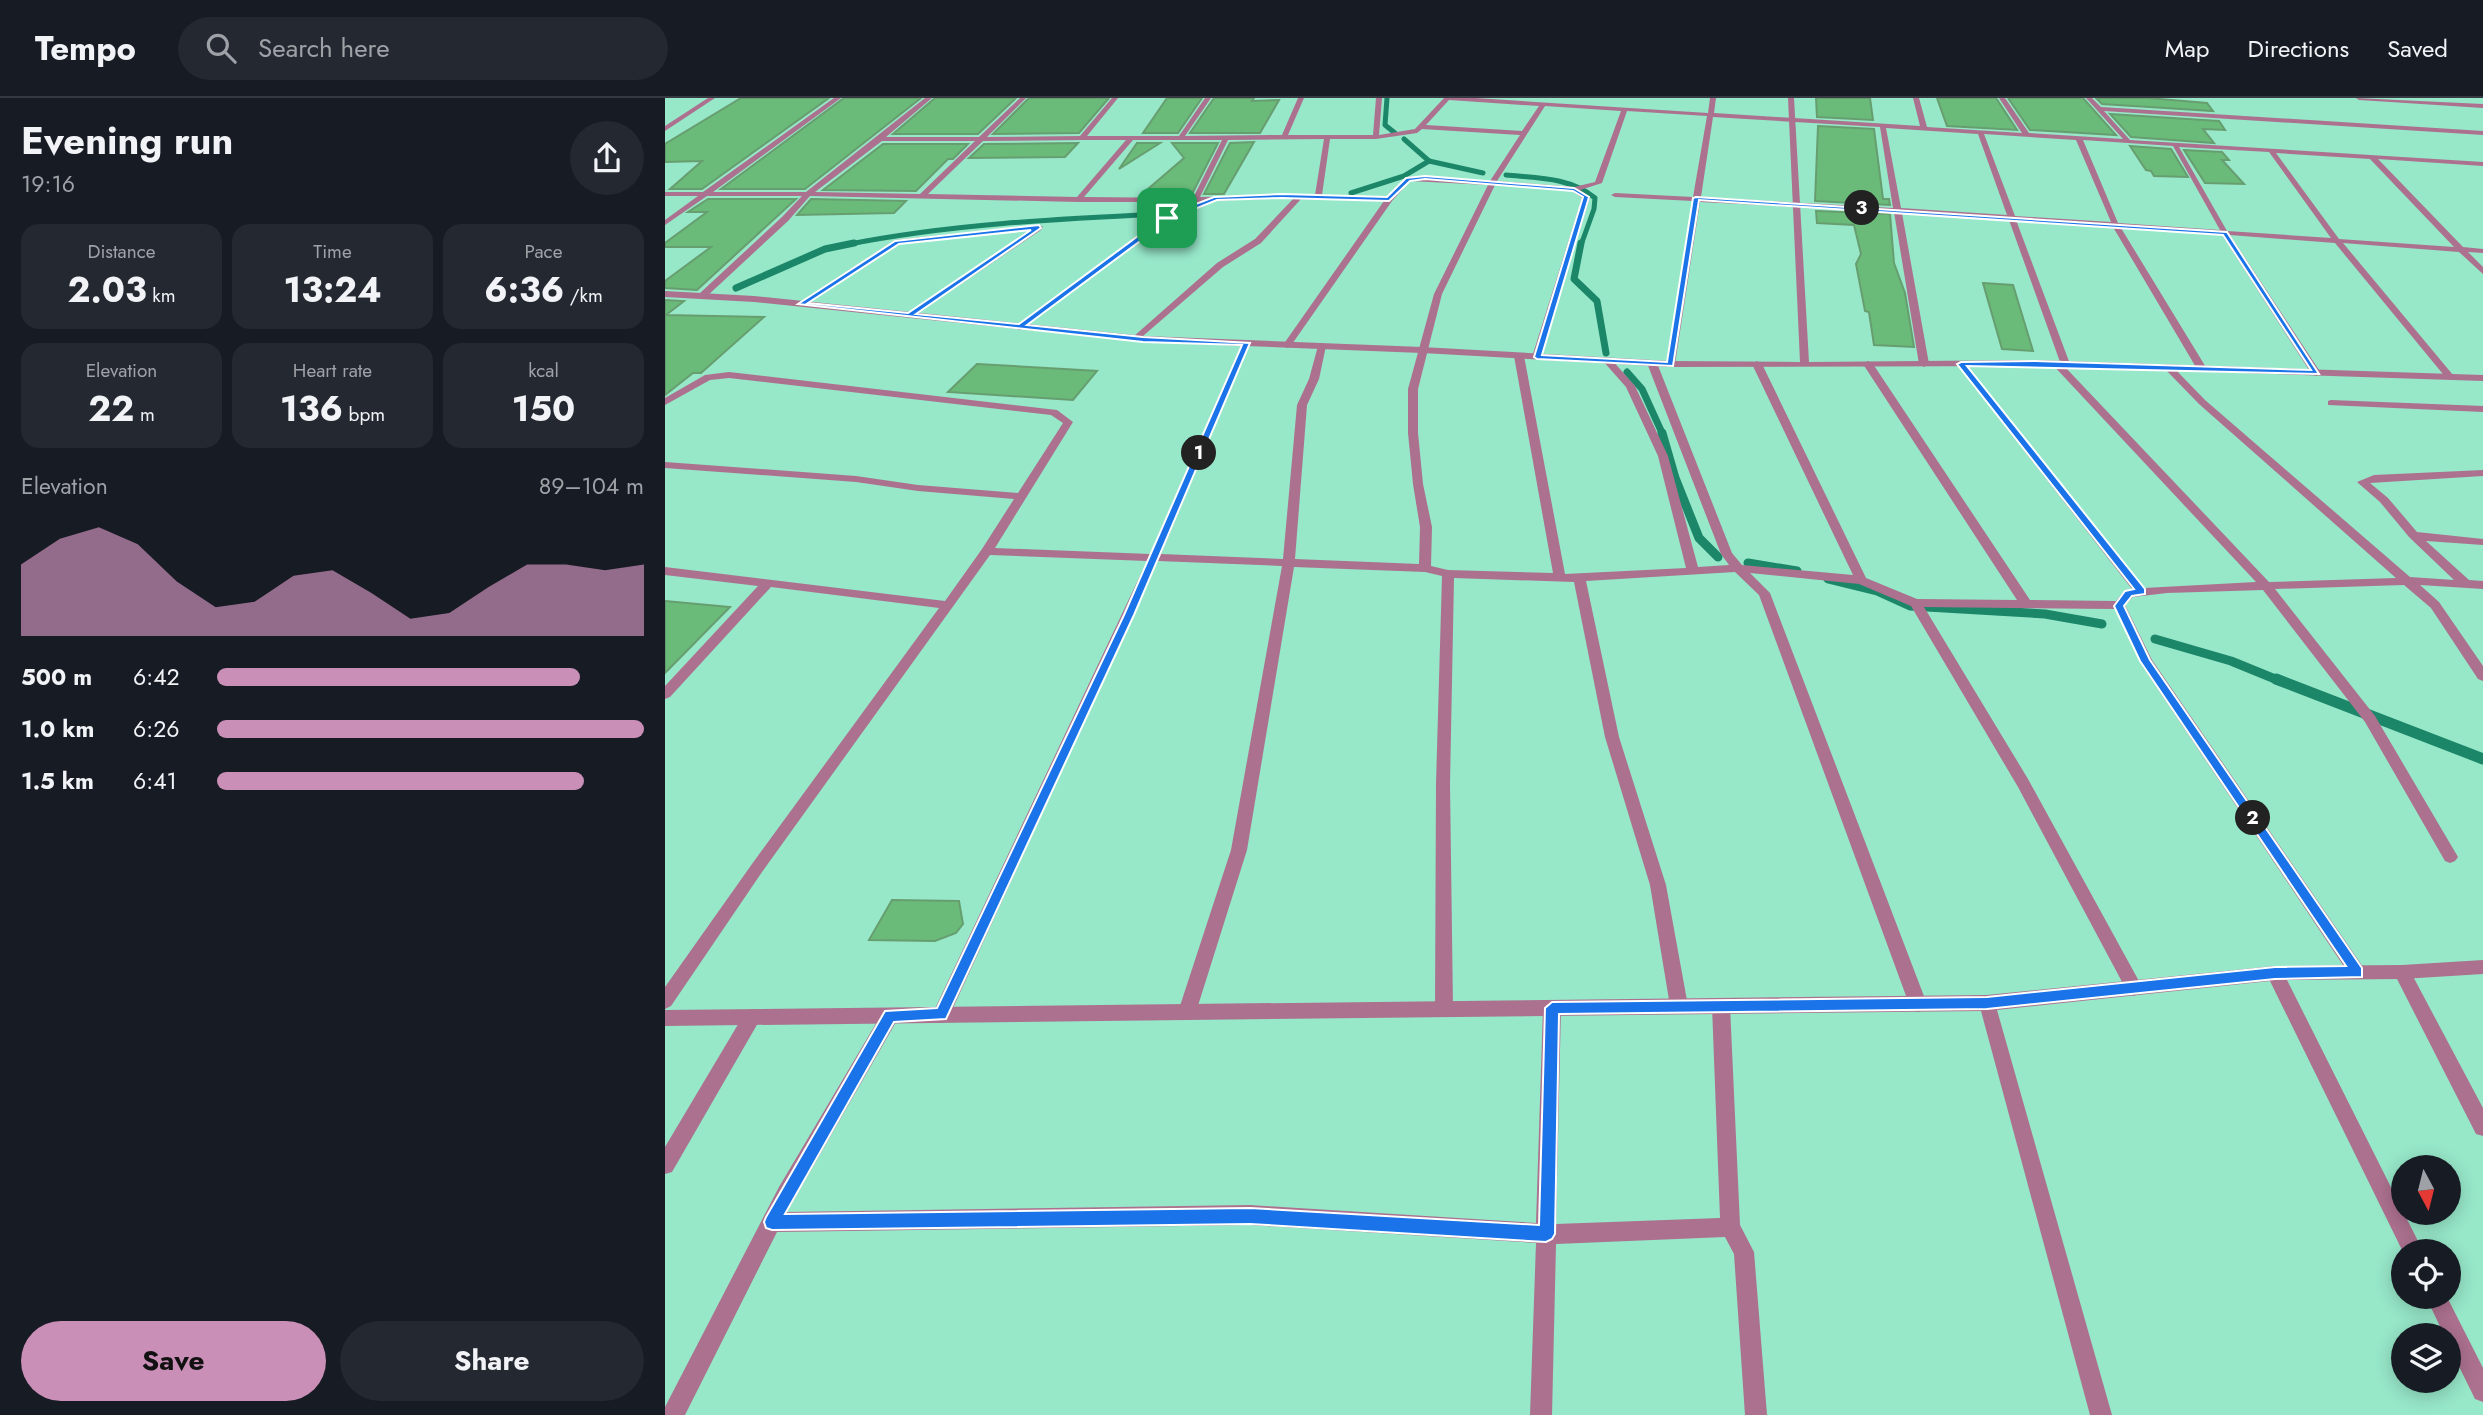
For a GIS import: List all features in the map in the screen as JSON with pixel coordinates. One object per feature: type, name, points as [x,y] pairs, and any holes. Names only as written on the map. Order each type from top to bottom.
[{"type":"street","points":[[665,129],[712,98]]},
{"type":"street","points":[[665,223],[838,98]]},
{"type":"street","points":[[702,296],[808,194],[929,98]]},
{"type":"street","points":[[921,197],[1023,98]]},
{"type":"street","points":[[1081,139],[1115,98]]},
{"type":"street","points":[[1181,137],[1208,98]]},
{"type":"street","points":[[1284,138],[1301,98]]},
{"type":"street","points":[[1376,137],[1379,98]]},
{"type":"street","points":[[880,139],[1376,137],[1417,131],[1447,98],[2483,164]]},
{"type":"street","points":[[1670,364],[1713,98]]},
{"type":"street","points":[[1791,98],[1805,365]]},
{"type":"street","points":[[1916,98],[1924,128]]},
{"type":"street","points":[[2002,98],[2027,134]]},
{"type":"street","points":[[2089,98],[2127,140]]},
{"type":"street","points":[[2359,98],[2483,106]]},
{"type":"street","points":[[2460,98],[2483,115]]},
{"type":"street","points":[[1425,568],[1426,527],[1417,484],[1413,422],[1413,389],[1422,350],[1439,294],[1492,184],[1543,105]]},
{"type":"street","points":[[2097,109],[2483,133]]},
{"type":"street","points":[[1287,345],[1389,199],[1408,179],[1425,178],[1574,190],[1598,183],[1624,110]]},
{"type":"street","points":[[1883,126],[1924,364]]},
{"type":"street","points":[[1421,127],[1524,133]]},
{"type":"street","points":[[1980,131],[2061,364],[2266,586],[2370,719],[2450,857]]},
{"type":"street","points":[[2078,137],[2116,226],[2203,369]]},
{"type":"street","points":[[1078,200],[1131,138]]},
{"type":"street","points":[[1196,199],[1226,138]]},
{"type":"street","points":[[1318,197],[1327,138]]},
{"type":"street","points":[[2174,143],[2225,233],[2316,373]]},
{"type":"street","points":[[2271,150],[2339,242],[2451,377]]},
{"type":"street","points":[[2372,157],[2483,272]]},
{"type":"street","points":[[2468,163],[2475,170]]},
{"type":"street","points":[[1537,357],[1586,197],[1574,190]]},
{"type":"street","points":[[665,194],[1078,200],[1299,197],[1389,199]]},
{"type":"street","points":[[1615,195],[1897,210],[2483,251]]},
{"type":"street","points":[[1136,339],[1220,265],[1258,241],[1299,197]]},
{"type":"street","points":[[1020,327],[1167,218],[1216,198]]},
{"type":"street","points":[[801,304],[898,242],[1039,227],[909,315]]},
{"type":"street","points":[[665,295],[801,304],[1136,339],[1422,350],[1670,364],[2061,364],[2483,378]]},
{"type":"street","points":[[941,1014],[1155,557],[1246,343]]},
{"type":"street","points":[[1187,1012],[1239,850],[1289,562],[1302,405],[1314,379],[1322,346]]},
{"type":"street","points":[[1519,356],[1560,578]]},
{"type":"street","points":[[1608,360],[1630,386],[1663,456],[1698,570]]},
{"type":"street","points":[[1653,363],[1727,554],[1735,569],[1763,593],[1918,1004]]},
{"type":"street","points":[[1868,364],[2026,604]]},
{"type":"street","points":[[1961,364],[2141,592]]},
{"type":"street","points":[[1757,365],[1861,580]]},
{"type":"street","points":[[2169,368],[2202,402],[2435,605],[2483,676]]},
{"type":"street","points":[[665,402],[708,377],[729,375],[1054,412],[1068,422],[987,551],[757,868],[665,1002]]},
{"type":"street","points":[[2331,403],[2483,409]]},
{"type":"street","points":[[665,465],[856,479],[918,488],[1021,496]]},
{"type":"street","points":[[2466,584],[2413,535],[2383,500],[2362,482],[2375,478],[2483,473]]},
{"type":"street","points":[[2413,535],[2483,542]]},
{"type":"street","points":[[987,551],[1425,568],[1448,574],[1560,578],[1735,569],[1861,580],[1915,604],[2119,606]]},
{"type":"street","points":[[665,571],[948,605]]},
{"type":"street","points":[[1444,1009],[1443,784],[1448,574]]},
{"type":"street","points":[[1579,578],[1612,737],[1658,885],[1679,1006]]},
{"type":"street","points":[[2119,606],[2129,593],[2141,592],[2407,581],[2483,585]]},
{"type":"street","points":[[665,694],[768,583]]},
{"type":"street","points":[[1915,604],[2023,783],[2134,988]]},
{"type":"street","points":[[2119,606],[2145,661],[2357,972]]},
{"type":"street","points":[[665,1018],[1987,1003],[2275,973],[2402,972],[2483,967]]},
{"type":"street","points":[[2402,972],[2483,1127]]},
{"type":"street","points":[[2275,973],[2407,1239]]},
{"type":"street","points":[[1987,1003],[2101,1415]]},
{"type":"street","points":[[1721,1006],[1730,1227],[1744,1252],[1756,1415]]},
{"type":"street","points":[[1541,1415],[1552,1008]]},
{"type":"street","points":[[673,1415],[772,1222],[890,1016]]},
{"type":"street","points":[[665,1165],[752,1017]]},
{"type":"street","points":[[772,1222],[1250,1216],[1546,1234],[1730,1227]]},
{"type":"street","points":[[2442,1309],[2483,1391]]},
{"type":"building","points":[[741,98],[829,98],[702,189],[670,189],[702,161],[665,162],[665,144]]},
{"type":"building","points":[[844,98],[921,98],[805,189],[721,189]]},
{"type":"building","points":[[935,98],[1016,98],[978,134],[893,134]]},
{"type":"building","points":[[1029,98],[1109,98],[1079,133],[993,134]]},
{"type":"building","points":[[1167,98],[1202,98],[1178,133],[1143,133]]},
{"type":"building","points":[[1214,98],[1279,100],[1260,133],[1190,133]]},
{"type":"building","points":[[1816,98],[1870,98],[1873,120],[1817,117]]},
{"type":"building","points":[[1937,98],[1996,98],[2017,130],[1947,126]]},
{"type":"building","points":[[2008,98],[2083,98],[2116,135],[2030,130]]},
{"type":"building","points":[[2096,98],[2148,98],[2207,103],[2213,111],[2102,104]]},
{"type":"building","points":[[2110,114],[2219,121],[2225,130],[2203,129],[2214,143],[2131,137]]},
{"type":"building","points":[[1818,126],[1874,129],[1883,199],[1889,199],[1890,205],[1815,201]]},
{"type":"building","points":[[1254,142],[1224,194],[1204,194],[1230,143]]},
{"type":"building","points":[[1078,143],[1065,157],[969,158],[984,144]]},
{"type":"building","points":[[1137,143],[1160,143],[1119,169]]},
{"type":"building","points":[[1172,143],[1218,143],[1192,194],[1141,195],[1184,158]]},
{"type":"building","points":[[883,144],[968,144],[953,159],[948,159],[916,191],[823,190]]},
{"type":"building","points":[[2130,146],[2171,149],[2188,177],[2154,176],[2151,171],[2146,170]]},
{"type":"building","points":[[2184,150],[2222,152],[2229,160],[2222,160],[2244,184],[2205,183]]},
{"type":"building","points":[[708,199],[796,199],[697,290],[665,288],[665,281],[711,247],[665,247],[665,243],[707,212],[688,212]]},
{"type":"building","points":[[811,199],[906,201],[894,213],[797,215]]},
{"type":"building","points":[[1816,211],[1890,214],[1894,263],[1905,293],[1914,347],[1874,345],[1869,312],[1865,311],[1856,264],[1861,254],[1854,225],[1817,223]]},
{"type":"building","points":[[1983,283],[2013,285],[2033,351],[2002,349]]},
{"type":"building","points":[[665,300],[684,301],[666,315],[764,317],[701,373],[693,373],[665,395]]},
{"type":"building","points":[[977,364],[1097,371],[1073,400],[948,392]]},
{"type":"building","points":[[665,601],[730,607],[665,673]]},
{"type":"building","points":[[892,900],[959,901],[963,924],[956,933],[935,941],[869,940]]},
{"type":"waterway","points":[[1387,98],[1385,125],[1395,133]]},
{"type":"waterway","points":[[1404,139],[1429,161]]},
{"type":"waterway","points":[[1351,193],[1404,176],[1429,161]]},
{"type":"waterway","points":[[1429,161],[1483,173]]},
{"type":"waterway","points":[[1506,175],[1564,182],[1595,198],[1594,209],[1581,245]]},
{"type":"waterway","points":[[845,245],[964,227],[1163,214]]},
{"type":"waterway","points":[[736,288],[825,249],[854,243]]},
{"type":"waterway","points":[[1581,243],[1574,279],[1597,301],[1606,353]]},
{"type":"waterway","points":[[1627,372],[1642,389],[1663,435]]},
{"type":"waterway","points":[[1662,433],[1675,478],[1699,538],[1718,557]]},
{"type":"waterway","points":[[1748,563],[1797,571]]},
{"type":"waterway","points":[[1828,579],[1877,591],[1910,606],[2045,614],[2102,624]]},
{"type":"waterway","points":[[2155,639],[2231,661],[2280,681]]},
{"type":"waterway","points":[[2276,679],[2483,759]]},
{"type":"route","points":[[1167,218],[1020,327],[801,304],[898,242],[1039,227],[909,315],[1143,340],[1246,343],[1129,615],[941,1014],[890,1016],[772,1222],[1250,1216],[1546,1234],[1552,1008],[1987,1003],[2275,973],[2357,972],[2145,661],[2119,606],[2129,593],[2141,592],[1961,364],[2035,363],[2316,373],[2225,233],[1696,198],[1670,364],[1537,357],[1586,197],[1574,190],[1425,178],[1408,179],[1389,199],[1282,196],[1216,198],[1167,218]]}]
